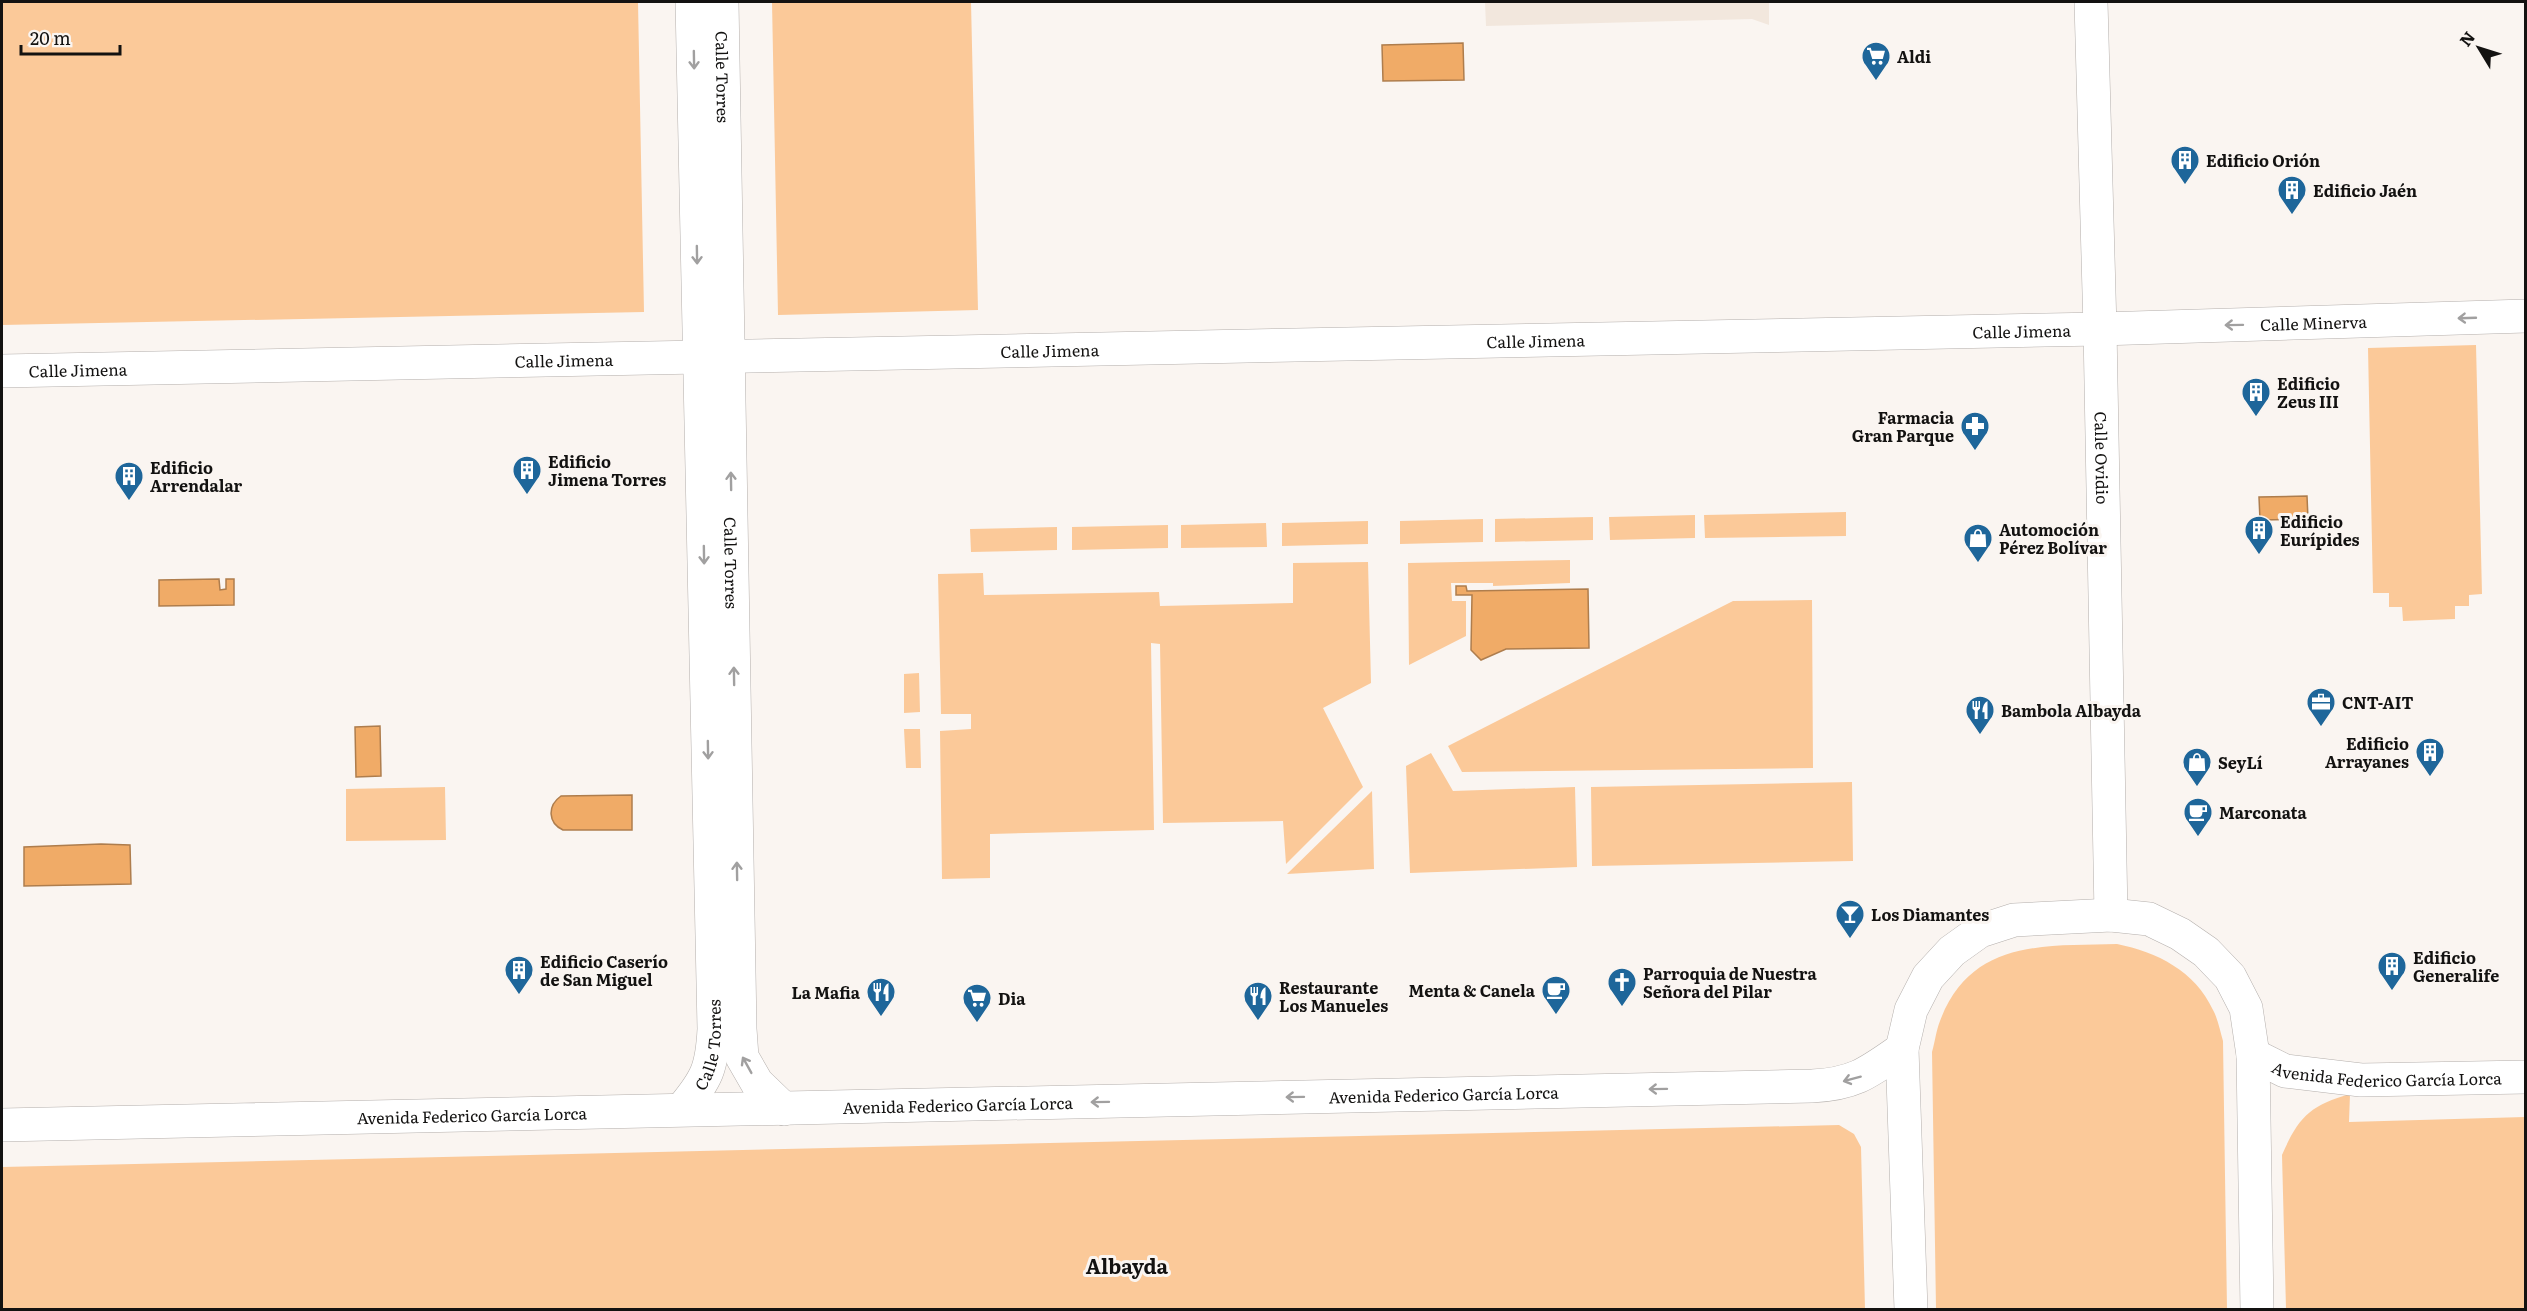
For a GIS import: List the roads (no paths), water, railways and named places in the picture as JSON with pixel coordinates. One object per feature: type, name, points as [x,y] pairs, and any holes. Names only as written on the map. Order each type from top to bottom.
[{"type":"street","name":"Calle Torres","points":[[692,2],[715,356],[742,1057],[757,1083],[784,1109]]},
{"type":"street","name":"Calle Torres","points":[[682,1109],[703,1083],[713,1056],[714,1029],[715,356],[722,2]]},
{"type":"street","name":"Calle Ovidio","points":[[2091,2],[2100,329],[2111,915]]},
{"type":"street","name":"Calle Minerva","points":[[2100,329],[2526,316]]},
{"type":"street","name":"Calle Jimena","points":[[2,371],[2100,329]]},
{"type":"street","points":[[1911,1310],[1902,1049],[1911,1010],[1928,977],[1952,951],[1980,932],[2014,920],[2111,915],[2149,919],[2180,934],[2206,952],[2230,977],[2246,1008],[2253,1055],[2257,1310]]},
{"type":"street","name":"Avenida Federico García Lorca","points":[[2,1125],[1830,1085],[1865,1076],[1902,1049]]},
{"type":"street","name":"Avenida Federico García Lorca","points":[[2253,1055],[2285,1071],[2361,1080],[2526,1077]]},
{"type":"place","name":"Aldi","points":[[1876,82]]},
{"type":"place","name":"Edificio Orión","points":[[2185,186]]},
{"type":"place","name":"Edificio Jaén","points":[[2292,216]]},
{"type":"place","name":"Edificio Zeus III","points":[[2256,418]]},
{"type":"place","name":"Farmacia Gran Parque","points":[[1975,452]]},
{"type":"place","name":"Edificio Jimena Torres","points":[[527,496]]},
{"type":"place","name":"Edificio Arrendalar","points":[[129,502]]},
{"type":"place","name":"Edificio Eurípides","points":[[2259,556]]},
{"type":"place","name":"Automoción Pérez Bolívar","points":[[1978,564]]},
{"type":"place","name":"CNT-AIT","points":[[2321,728]]},
{"type":"place","name":"Bambola Albayda","points":[[1980,736]]},
{"type":"place","name":"Edificio Arrayanes","points":[[2430,778]]},
{"type":"place","name":"SeyLí","points":[[2197,788]]},
{"type":"place","name":"Marconata","points":[[2198,838]]},
{"type":"place","name":"Los Diamantes","points":[[1850,940]]},
{"type":"place","name":"Edificio Generalife","points":[[2392,992]]},
{"type":"place","name":"Edificio Caserío de San Miguel","points":[[519,996]]},
{"type":"place","name":"Parroquia de Nuestra Señora del Pilar","points":[[1622,1008]]},
{"type":"place","name":"Menta & Canela","points":[[1556,1016]]},
{"type":"place","name":"La Mafia","points":[[881,1018]]},
{"type":"place","name":"Restaurante Los Manueles","points":[[1258,1022]]},
{"type":"place","name":"Dia","points":[[977,1024]]},
{"type":"district","name":"Albayda","points":[[1127,1265]]}]
